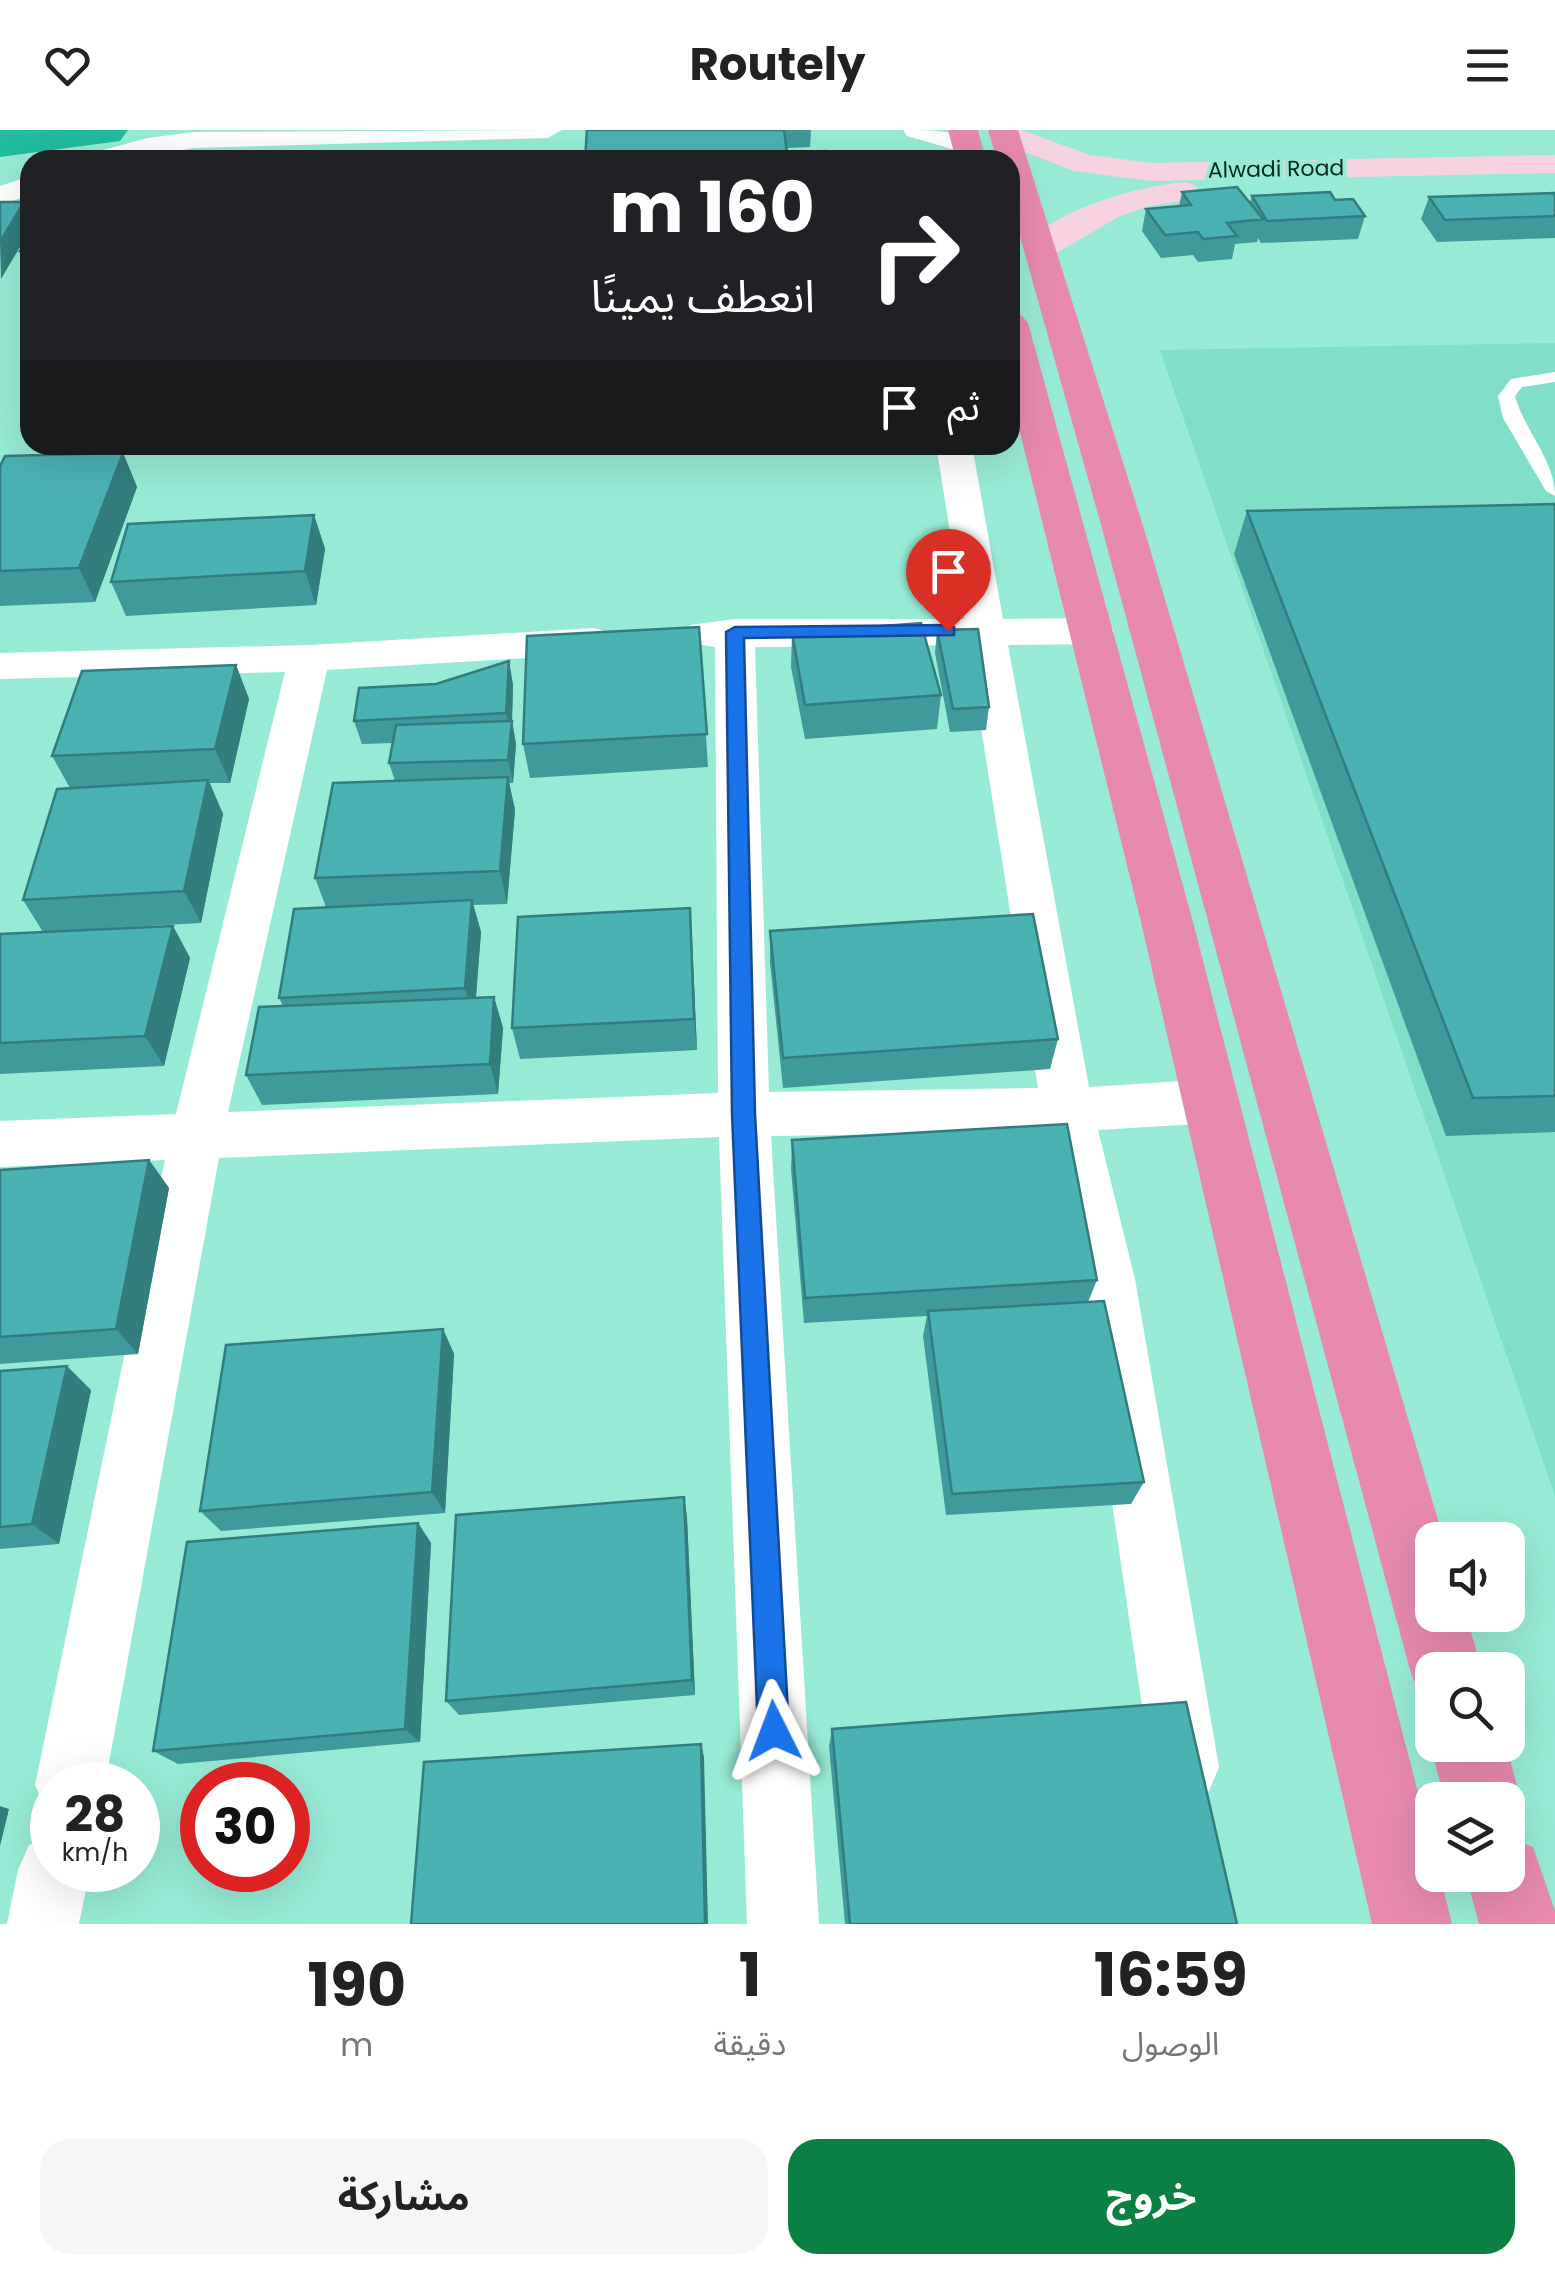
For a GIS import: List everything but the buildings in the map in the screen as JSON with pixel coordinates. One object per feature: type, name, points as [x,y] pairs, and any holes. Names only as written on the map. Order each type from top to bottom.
[{"type":"highway","points":[[1020,209],[1042,248],[1441,1652]]},
{"type":"highway","points":[[1020,361],[1094,631],[1213,1102],[1412,1924]]},
{"type":"highway","points":[[1510,1892],[1518,1924]]},
{"type":"main road","name":"Alwadi Road","points":[[981,140],[1156,182],[1555,186]]},
{"type":"main road","name":"Alwadi Road","points":[[1042,248],[1088,216],[1156,182],[1555,164]]},
{"type":"street","points":[[134,150],[193,140],[548,130]]},
{"type":"street","points":[[918,130],[981,140]]},
{"type":"street","points":[[956,455],[1067,1110],[1107,1279],[1195,1818]]},
{"type":"street","points":[[0,666],[309,658],[735,632],[1094,631]]},
{"type":"street","points":[[735,632],[744,1114],[783,1924]]},
{"type":"street","points":[[74,1762],[197,1135],[309,658]]},
{"type":"street","points":[[0,1144],[744,1114],[1067,1110],[1213,1102]]},
{"type":"street","points":[[43,1924],[50,1892]]},
{"type":"lane","points":[[1555,377],[1518,383],[1506,396],[1512,418],[1555,491]]},
{"type":"shaded area","points":[[1555,343],[1555,1496],[1160,350]]},
{"type":"waterway","points":[[0,141],[102,130]]},
{"type":"route","points":[[774,1731],[744,1114],[735,632],[948,631]]}]
